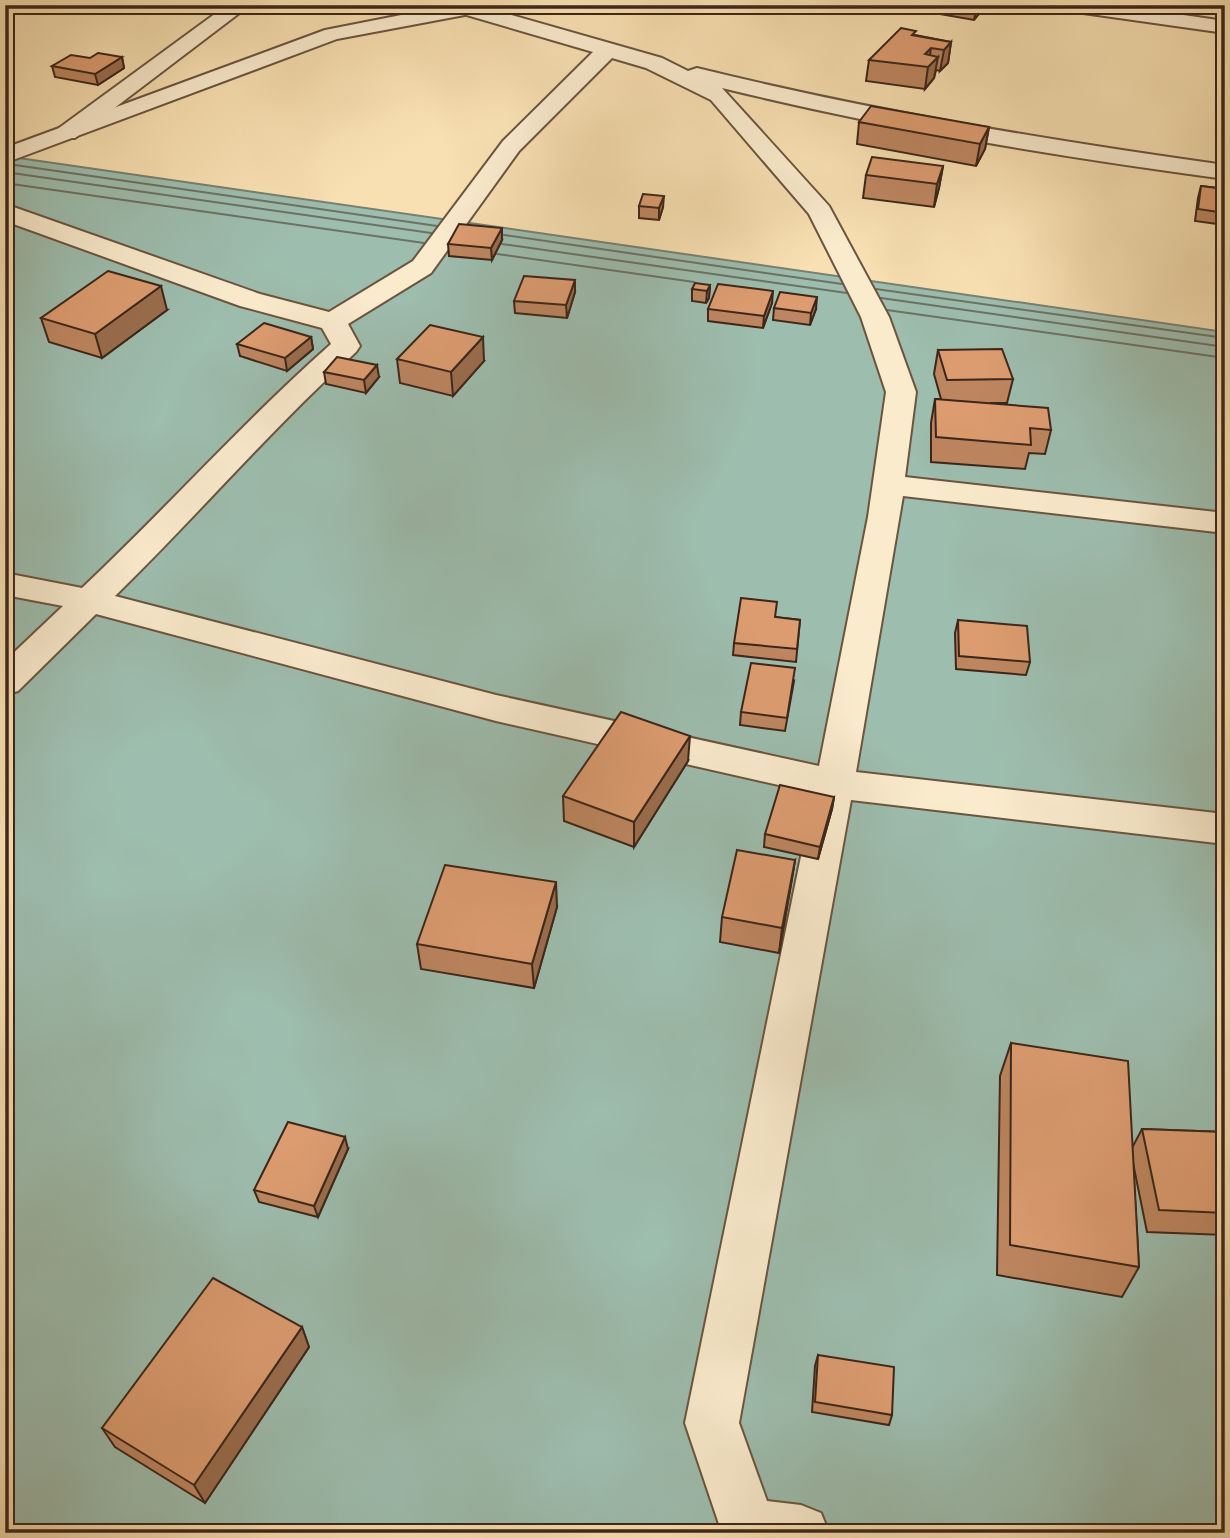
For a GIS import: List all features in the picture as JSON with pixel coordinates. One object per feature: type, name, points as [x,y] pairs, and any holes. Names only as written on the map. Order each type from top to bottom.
[{"type":"street","points":[[67,133],[240,5]]},
{"type":"street","points":[[1069,5],[1225,27]]},
{"type":"street","points":[[5,156],[332,34],[469,6],[609,50],[774,95],[1119,158],[1225,172]]},
{"type":"street","points":[[5,212],[250,300],[333,322],[422,267],[511,146],[566,88],[609,50]]},
{"type":"street","points":[[654,63],[719,95],[751,135],[820,211],[875,317],[901,392],[888,485],[835,784],[712,1423],[762,1531]]},
{"type":"street","points":[[5,682],[87,600],[162,531],[288,398],[346,346],[333,322]]},
{"type":"street","points":[[888,485],[1225,523]]},
{"type":"street","points":[[5,584],[87,600],[496,708],[835,784],[1225,829]]},
{"type":"water","points":[[5,156],[1225,332],[1225,1533],[5,1533]]},
{"type":"building","points":[[951,5],[979,5],[976,10]]},
{"type":"building","points":[[901,28],[916,31],[912,35],[951,42],[944,50],[931,48],[925,54],[938,57],[928,67],[869,60]]},
{"type":"building","points":[[98,53],[122,57],[95,74],[52,66],[71,55],[90,58]]},
{"type":"building","points":[[871,106],[989,127],[980,144],[859,122]]},
{"type":"building","points":[[872,157],[943,166],[937,184],[866,175]]},
{"type":"building","points":[[1201,186],[1225,189],[1225,213],[1198,209]]},
{"type":"building","points":[[643,194],[664,196],[659,208],[639,206]]},
{"type":"building","points":[[459,224],[502,228],[491,248],[448,244]]},
{"type":"building","points":[[108,271],[161,286],[95,334],[41,318]]},
{"type":"building","points":[[524,276],[575,280],[566,305],[514,301]]},
{"type":"building","points":[[695,283],[710,285],[707,291],[692,289]]},
{"type":"building","points":[[718,284],[773,291],[764,316],[708,309]]},
{"type":"building","points":[[780,292],[817,297],[811,313],[774,308]]},
{"type":"building","points":[[264,323],[311,337],[285,358],[237,344]]},
{"type":"building","points":[[430,325],[483,337],[451,372],[397,359]]},
{"type":"building","points":[[1002,349],[1013,379],[947,380],[938,350]]},
{"type":"building","points":[[337,357],[377,365],[364,380],[324,372]]},
{"type":"building","points":[[935,399],[1048,408],[1051,430],[1030,428],[1031,445],[936,437]]},
{"type":"building","points":[[741,598],[777,602],[775,617],[800,620],[797,649],[734,643]]},
{"type":"building","points":[[958,620],[1027,626],[1030,662],[959,656]]},
{"type":"building","points":[[751,663],[795,668],[787,718],[741,712]]},
{"type":"building","points":[[621,712],[690,736],[634,822],[563,796]]},
{"type":"building","points":[[780,785],[834,797],[820,847],[765,834]]},
{"type":"building","points":[[737,850],[795,860],[782,928],[722,917]]},
{"type":"building","points":[[445,865],[556,882],[532,964],[417,944]]},
{"type":"building","points":[[1011,1043],[1128,1061],[1139,1267],[1010,1245]]},
{"type":"building","points":[[288,1122],[345,1137],[314,1206],[254,1190]]},
{"type":"building","points":[[1142,1129],[1225,1132],[1225,1213],[1159,1210]]},
{"type":"building","points":[[213,1278],[302,1327],[194,1485],[102,1428]]},
{"type":"building","points":[[818,1355],[894,1367],[892,1415],[815,1402]]}]
